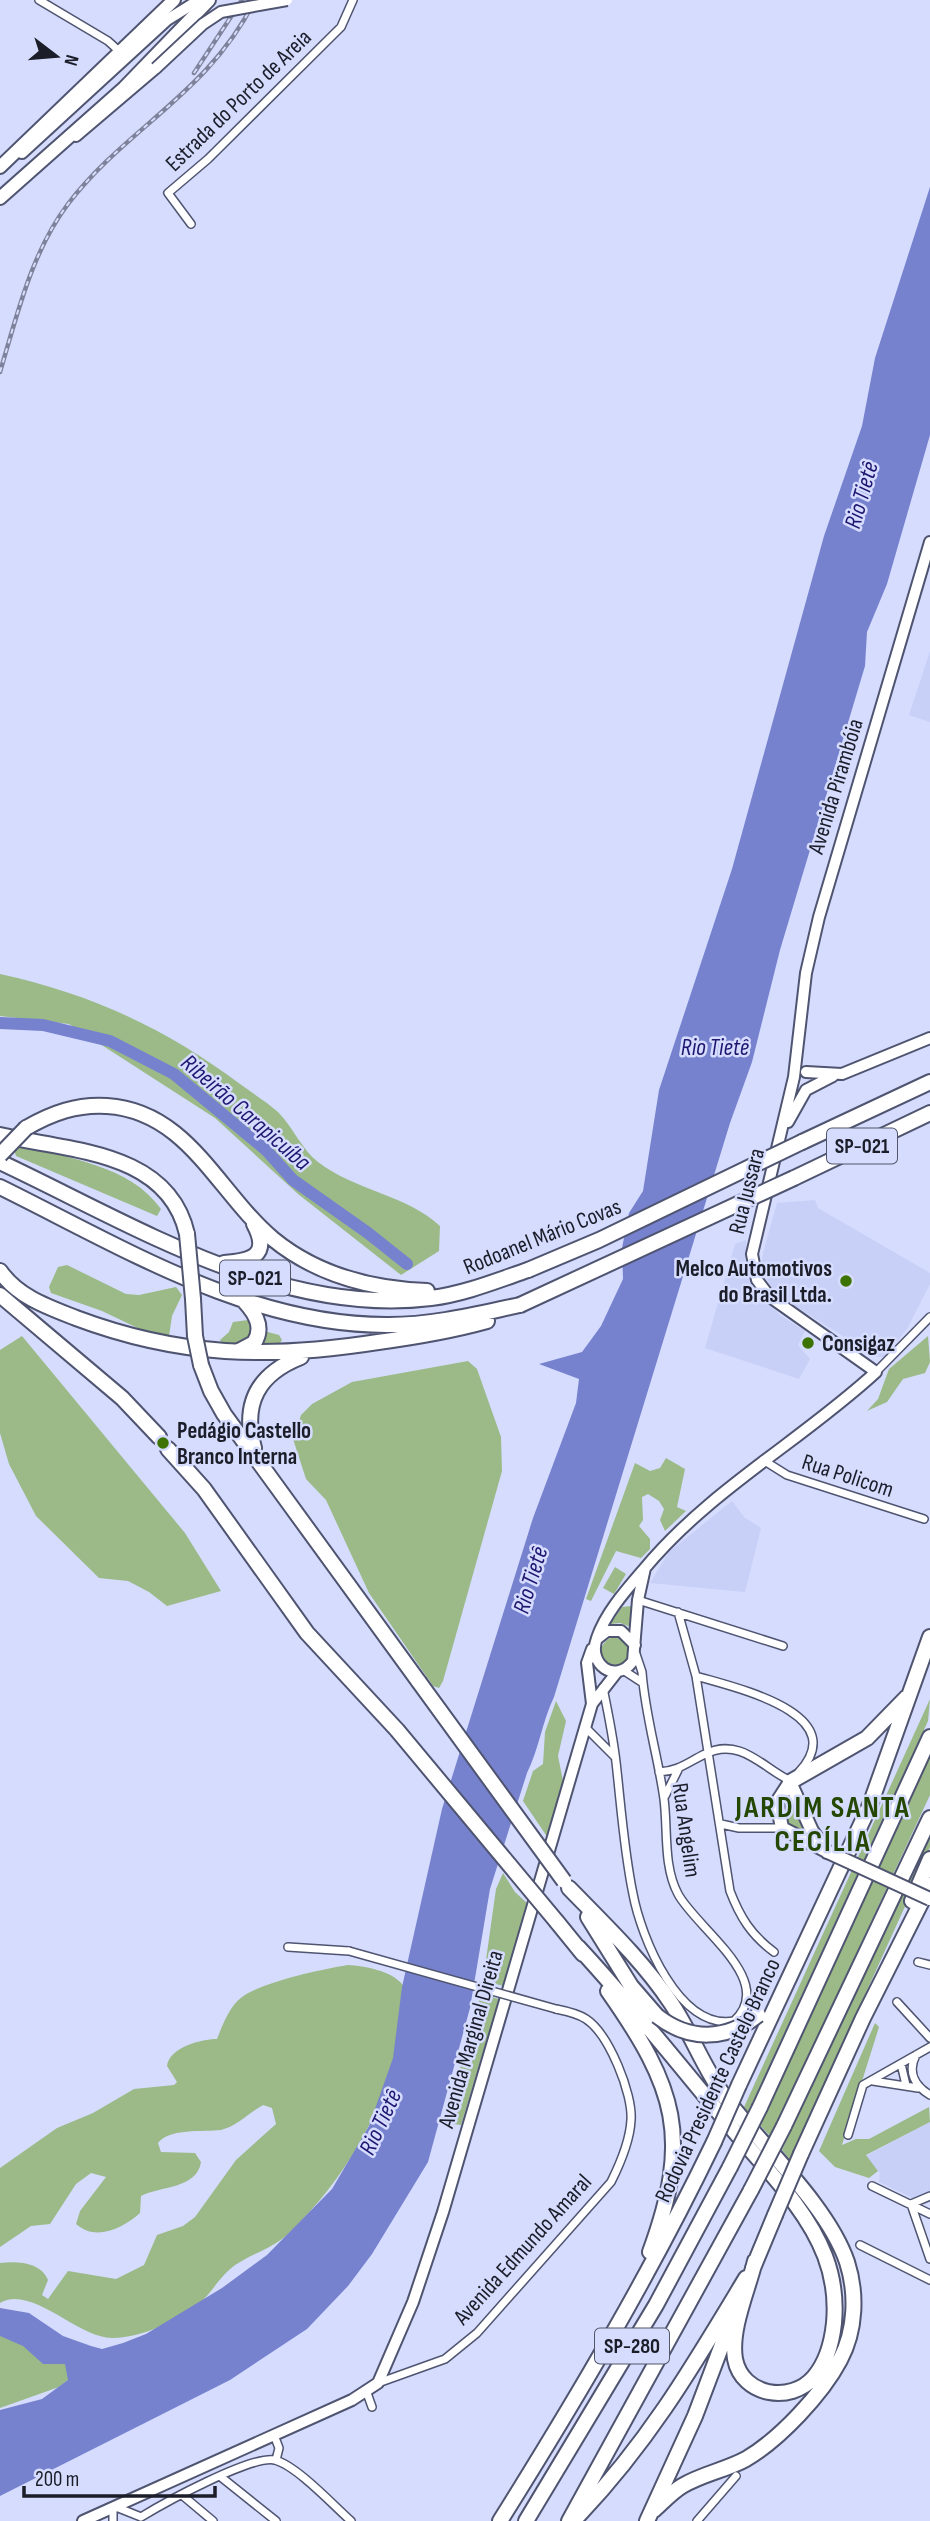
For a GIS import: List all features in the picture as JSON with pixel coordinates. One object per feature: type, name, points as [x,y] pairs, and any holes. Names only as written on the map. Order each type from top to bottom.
[{"type":"highway","name":"Rodoanel Mário Covas","points":[[0,1161],[260,1280],[338,1298],[397,1301],[461,1292],[528,1270],[610,1235],[930,1082]]},
{"type":"highway","points":[[0,1155],[26,1128],[54,1114],[78,1107],[114,1106],[138,1111],[180,1136],[249,1217],[296,1255],[344,1278],[394,1289],[461,1292]]},
{"type":"highway","name":"SP-021","points":[[0,1187],[244,1301],[295,1316],[377,1325],[437,1322],[493,1315],[520,1305],[930,1113]]},
{"type":"highway","points":[[0,1135],[103,1157],[138,1169],[167,1191],[180,1211],[187,1234],[195,1336],[201,1365],[218,1404],[567,1885],[631,1986],[657,2016],[677,2029],[709,2035],[730,2032],[758,2015],[782,1986],[806,1947]]},
{"type":"highway","points":[[221,1264],[250,1260],[257,1254],[260,1238],[249,1217]]},
{"type":"highway","points":[[0,1271],[12,1286],[34,1300],[96,1325],[172,1346],[232,1353],[315,1352],[438,1333],[493,1315]]},
{"type":"highway","points":[[0,1295],[122,1398],[204,1489],[307,1633],[397,1730],[557,1922],[625,1998],[771,2175],[806,2222],[825,2255],[834,2300],[831,2341],[814,2377],[797,2390],[787,2393],[776,2394],[756,2388],[747,2381],[736,2362],[736,2336],[755,2261]]},
{"type":"highway","points":[[232,1353],[254,1343],[260,1331],[256,1317],[244,1301]]},
{"type":"highway","points":[[257,1457],[251,1436],[250,1412],[259,1386],[276,1369],[315,1352]]},
{"type":"highway","name":"Rodovia Presidente Castelo Branco","points":[[500,2521],[633,2299],[714,2142],[870,1805],[930,1637]]},
{"type":"highway","points":[[790,1782],[867,1738],[913,1690]]},
{"type":"highway","name":"Rodovia Presidente Castelo Branco","points":[[526,2521],[656,2305],[730,2167],[930,1737]]},
{"type":"highway","name":"SP-280","points":[[571,2521],[784,2126],[930,1818]]},
{"type":"highway","points":[[650,2515],[695,2416],[755,2261],[930,1859]]},
{"type":"highway","points":[[567,1885],[657,1983],[684,2023],[726,2099],[831,2229],[846,2261],[851,2281],[854,2305],[851,2331],[842,2357],[824,2386],[758,2450],[745,2459],[681,2486],[650,2515]]},
{"type":"highway","points":[[863,2018],[930,1885]]},
{"type":"highway","points":[[575,1943],[646,2047],[661,2079],[670,2109],[673,2141],[670,2189],[633,2299]]},
{"type":"highway","points":[[571,2521],[615,2477],[657,2422],[755,2261]]},
{"type":"main road","points":[[0,169],[123,54],[174,0]]},
{"type":"main road","points":[[123,54],[173,15],[199,0]]},
{"type":"main road","points":[[0,198],[65,143],[166,47],[209,0]]},
{"type":"main road","points":[[65,143],[98,120],[203,24],[221,12],[287,0]]},
{"type":"main road","name":"Avenida Pirambóia","points":[[793,1082],[806,973],[819,917],[930,542]]},
{"type":"main road","points":[[833,1076],[806,1072],[793,1082],[807,1090],[833,1076],[930,1038]]},
{"type":"main road","name":"Avenida Pirambóia","points":[[797,1045],[806,1072],[807,1090]]},
{"type":"main road","name":"Rua Jussara","points":[[793,1082],[755,1234],[752,1254],[757,1280],[779,1306],[876,1371]]},
{"type":"main road","name":"Rua Jussara","points":[[783,1129],[807,1090]]},
{"type":"main road","points":[[645,1568],[638,1600],[636,1650],[620,1671],[599,1665],[595,1643],[602,1626],[645,1568],[688,1520],[876,1371]]},
{"type":"main road","points":[[620,1600],[638,1600]]},
{"type":"main road","points":[[595,1643],[607,1631],[621,1631],[628,1634],[636,1650]]},
{"type":"main road","name":"Avenida Marginal Direita","points":[[592,1703],[587,1663],[595,1643]]},
{"type":"main road","name":"Avenida Marginal Direita","points":[[378,2383],[413,2302],[443,2212],[592,1703],[603,1687],[620,1671]]},
{"type":"main road","points":[[790,1782],[777,1802],[782,1828],[808,1836],[829,1852],[930,1899]]},
{"type":"main road","points":[[790,1782],[808,1836]]},
{"type":"main road","name":"Avenida Edmundo Amaral","points":[[83,2521],[367,2393],[378,2383]]},
{"type":"street","points":[[39,0],[108,41],[123,54]]},
{"type":"street","name":"Estrada do Porto de Areia","points":[[191,224],[168,193],[208,159],[341,27],[353,0]]},
{"type":"street","points":[[876,1371],[930,1317]]},
{"type":"street","name":"Rua Policom","points":[[763,1460],[787,1475],[924,1519]]},
{"type":"street","points":[[638,1600],[783,1646]]},
{"type":"street","points":[[678,1612],[696,1676],[721,1824],[725,1869],[737,1908],[749,1929],[774,1952]]},
{"type":"street","name":"Rua Angelim","points":[[616,1758],[626,1851],[636,1907],[659,1964],[674,1991],[692,2009],[716,2022],[734,2021],[741,2015],[746,2003],[746,1983],[732,1960],[688,1908],[675,1888],[668,1854],[664,1800],[636,1650]]},
{"type":"street","points":[[620,1671],[643,1683]]},
{"type":"street","points":[[659,1772],[678,1770],[707,1752],[724,1750],[756,1758],[790,1782],[808,1759],[812,1739],[807,1723],[790,1710],[758,1695],[696,1676]]},
{"type":"street","points":[[603,1687],[616,1758]]},
{"type":"street","points":[[592,1703],[608,1714]]},
{"type":"street","points":[[585,1727],[616,1758]]},
{"type":"street","points":[[710,1765],[724,1750]]},
{"type":"street","points":[[697,1759],[710,1765]]},
{"type":"street","points":[[664,1800],[678,1770]]},
{"type":"street","points":[[721,1824],[739,1828],[782,1828]]},
{"type":"street","name":"Avenida Edmundo Amaral","points":[[288,1947],[349,1951],[577,2015],[594,2025],[608,2047],[624,2084],[631,2120],[611,2182],[477,2333],[445,2358],[378,2383]]},
{"type":"street","points":[[918,1962],[930,1965]]},
{"type":"street","points":[[897,2002],[930,2038]]},
{"type":"street","points":[[849,2135],[861,2088],[930,2047]]},
{"type":"street","points":[[916,2054],[912,2070],[918,2088]]},
{"type":"street","points":[[901,2064],[906,2085]]},
{"type":"street","points":[[873,2081],[906,2085],[930,2095]]},
{"type":"street","points":[[872,2186],[930,2214]]},
{"type":"street","points":[[911,2204],[930,2196]]},
{"type":"street","points":[[911,2204],[930,2259]]},
{"type":"street","points":[[860,2245],[930,2280]]},
{"type":"street","points":[[367,2393],[372,2407]]},
{"type":"street","points":[[274,2435],[279,2448],[276,2460]]},
{"type":"street","points":[[113,2521],[115,2507],[141,2519],[182,2494],[260,2461],[276,2460],[292,2470],[351,2521]]},
{"type":"street","points":[[697,2521],[736,2476]]},
{"type":"street","points":[[221,2477],[276,2521]]},
{"type":"street","points":[[182,2494],[214,2521]]},
{"type":"shaded area","points":[[930,651],[930,722],[909,715]]},
{"type":"shaded area","points":[[815,1200],[818,1208],[930,1273],[930,1284],[907,1329],[884,1357],[876,1357],[776,1294],[765,1276],[761,1266],[763,1253],[777,1203]]},
{"type":"shaded area","points":[[746,1240],[747,1271],[751,1285],[780,1315],[805,1331],[798,1345],[810,1359],[799,1379],[705,1348],[735,1244]]},
{"type":"shaded area","points":[[732,1501],[744,1517],[761,1528],[745,1592],[650,1583],[669,1552]]},
{"type":"shaded area","points":[[930,2122],[930,2194],[917,2200],[879,2182],[880,2173],[866,2156]]},
{"type":"green space","points":[[0,974],[96,1003],[126,1015],[184,1046],[278,1112],[307,1151],[332,1172],[427,1215],[440,1226],[439,1251],[401,1275],[298,1194],[215,1118],[69,1024],[0,1016]]},
{"type":"green space","points":[[18,1145],[77,1159],[115,1173],[148,1194],[161,1209],[157,1216],[16,1156],[14,1150]]},
{"type":"green space","points":[[67,1265],[126,1294],[139,1295],[176,1287],[182,1295],[172,1316],[169,1336],[146,1332],[102,1311],[51,1293],[49,1287],[58,1267]]},
{"type":"green space","points":[[248,1320],[264,1331],[279,1335],[282,1340],[279,1344],[222,1344],[220,1340],[229,1332],[233,1322]]},
{"type":"green space","points":[[22,1336],[185,1533],[221,1591],[167,1606],[128,1581],[99,1578],[36,1516],[9,1464],[0,1433],[0,1350]]},
{"type":"green space","points":[[928,1336],[930,1362],[925,1373],[903,1379],[887,1402],[867,1411],[878,1399],[889,1369]]},
{"type":"green space","points":[[468,1361],[477,1369],[501,1437],[502,1471],[439,1688],[433,1686],[369,1593],[326,1500],[306,1479],[293,1439],[301,1415],[312,1404],[352,1382]]},
{"type":"green space","points":[[666,1458],[685,1469],[677,1507],[686,1511],[665,1531],[660,1520],[664,1509],[659,1501],[648,1494],[642,1497],[643,1520],[639,1526],[650,1539],[650,1549],[641,1558],[616,1551],[591,1601],[586,1599],[635,1463],[650,1471],[660,1468]]},
{"type":"green space","points":[[615,1567],[626,1574],[614,1594],[603,1588]]},
{"type":"green space","points":[[631,1606],[635,1613],[634,1628],[620,1623],[610,1624],[622,1607]]},
{"type":"green space","points":[[616,1637],[627,1641],[631,1652],[627,1663],[616,1667],[605,1663],[601,1652],[605,1641]]},
{"type":"green space","points":[[930,1699],[928,1721],[748,2112],[744,2107]]},
{"type":"green space","points":[[556,1701],[566,1721],[558,1756],[563,1781],[548,1838],[523,1801],[533,1771],[543,1764],[545,1732]]},
{"type":"green space","points":[[930,1754],[930,1795],[771,2137],[758,2123]]},
{"type":"green space","points":[[789,1791],[807,1832],[804,1834],[792,1826],[785,1816],[784,1804]]},
{"type":"green space","points":[[930,1830],[930,1847],[917,1880],[790,2160],[782,2150]]},
{"type":"green space","points":[[503,1873],[515,1892],[528,1904],[504,1986],[483,1981],[496,1889]]},
{"type":"green space","points":[[348,1965],[385,1973],[403,1985],[402,2033],[385,2089],[360,2142],[327,2191],[288,2234],[229,2270],[192,2309],[160,2327],[136,2335],[113,2338],[100,2336],[26,2301],[12,2299],[0,2303],[0,2263],[21,2263],[40,2269],[48,2280],[42,2295],[48,2299],[68,2271],[116,2279],[144,2265],[157,2235],[183,2226],[195,2217],[236,2160],[276,2124],[272,2108],[263,2105],[237,2123],[221,2130],[178,2133],[163,2138],[158,2143],[161,2152],[195,2153],[201,2162],[198,2171],[185,2182],[141,2196],[140,2213],[126,2224],[109,2231],[92,2232],[76,2224],[80,2211],[106,2177],[91,2173],[76,2184],[50,2224],[31,2226],[0,2247],[0,2168],[57,2128],[93,2113],[134,2089],[174,2085],[177,2082],[167,2066],[173,2054],[194,2043],[217,2039],[233,2006],[251,1991],[293,1977]]},
{"type":"green space","points":[[481,1994],[499,1999],[461,2125],[444,2123]]},
{"type":"green space","points":[[875,2023],[879,2027],[842,2145],[856,2139],[869,2139],[929,2107],[930,2122],[866,2155],[878,2171],[869,2178],[835,2167],[819,2151]]},
{"type":"green space","points":[[0,2310],[84,2368],[59,2387],[0,2408]]},
{"type":"water","name":"Rio Tietê","points":[[930,187],[930,435],[887,584],[867,632],[865,666],[780,950],[752,1062],[730,1123],[554,1697],[490,1889],[470,2008],[428,2162],[372,2254],[348,2286],[307,2329],[230,2380],[0,2496],[0,2410],[42,2399],[68,2380],[65,2364],[43,2364],[23,2346],[0,2336],[0,2308],[29,2313],[63,2336],[102,2349],[146,2334],[222,2288],[267,2255],[332,2189],[369,2126],[393,2058],[402,1987],[442,1809],[533,1518],[576,1403],[579,1379],[539,1364],[582,1352],[601,1326],[623,1279],[622,1248],[629,1213],[643,1191],[659,1090],[732,869],[824,536],[862,426],[875,358]]},
{"type":"waterway","name":"Ribeirão Carapicuíba","points":[[0,1023],[43,1025],[110,1041],[174,1074],[266,1150],[293,1180],[407,1264]]},
{"type":"railway","points":[[194,73],[242,0]]},
{"type":"railway","points":[[0,372],[35,264],[44,243],[68,204],[91,177],[191,86],[214,61],[236,33],[255,0]]},
{"type":"place","name":"Melco Automotivos do Brasil Ltda.","points":[[846,1281]]},
{"type":"place","name":"Consigaz","points":[[808,1343]]},
{"type":"place","name":"Pedágio Castello Branco Interna","points":[[163,1443]]},
{"type":"district","name":"JARDIM SANTA CECÍLIA","points":[[823,1824]]}]
